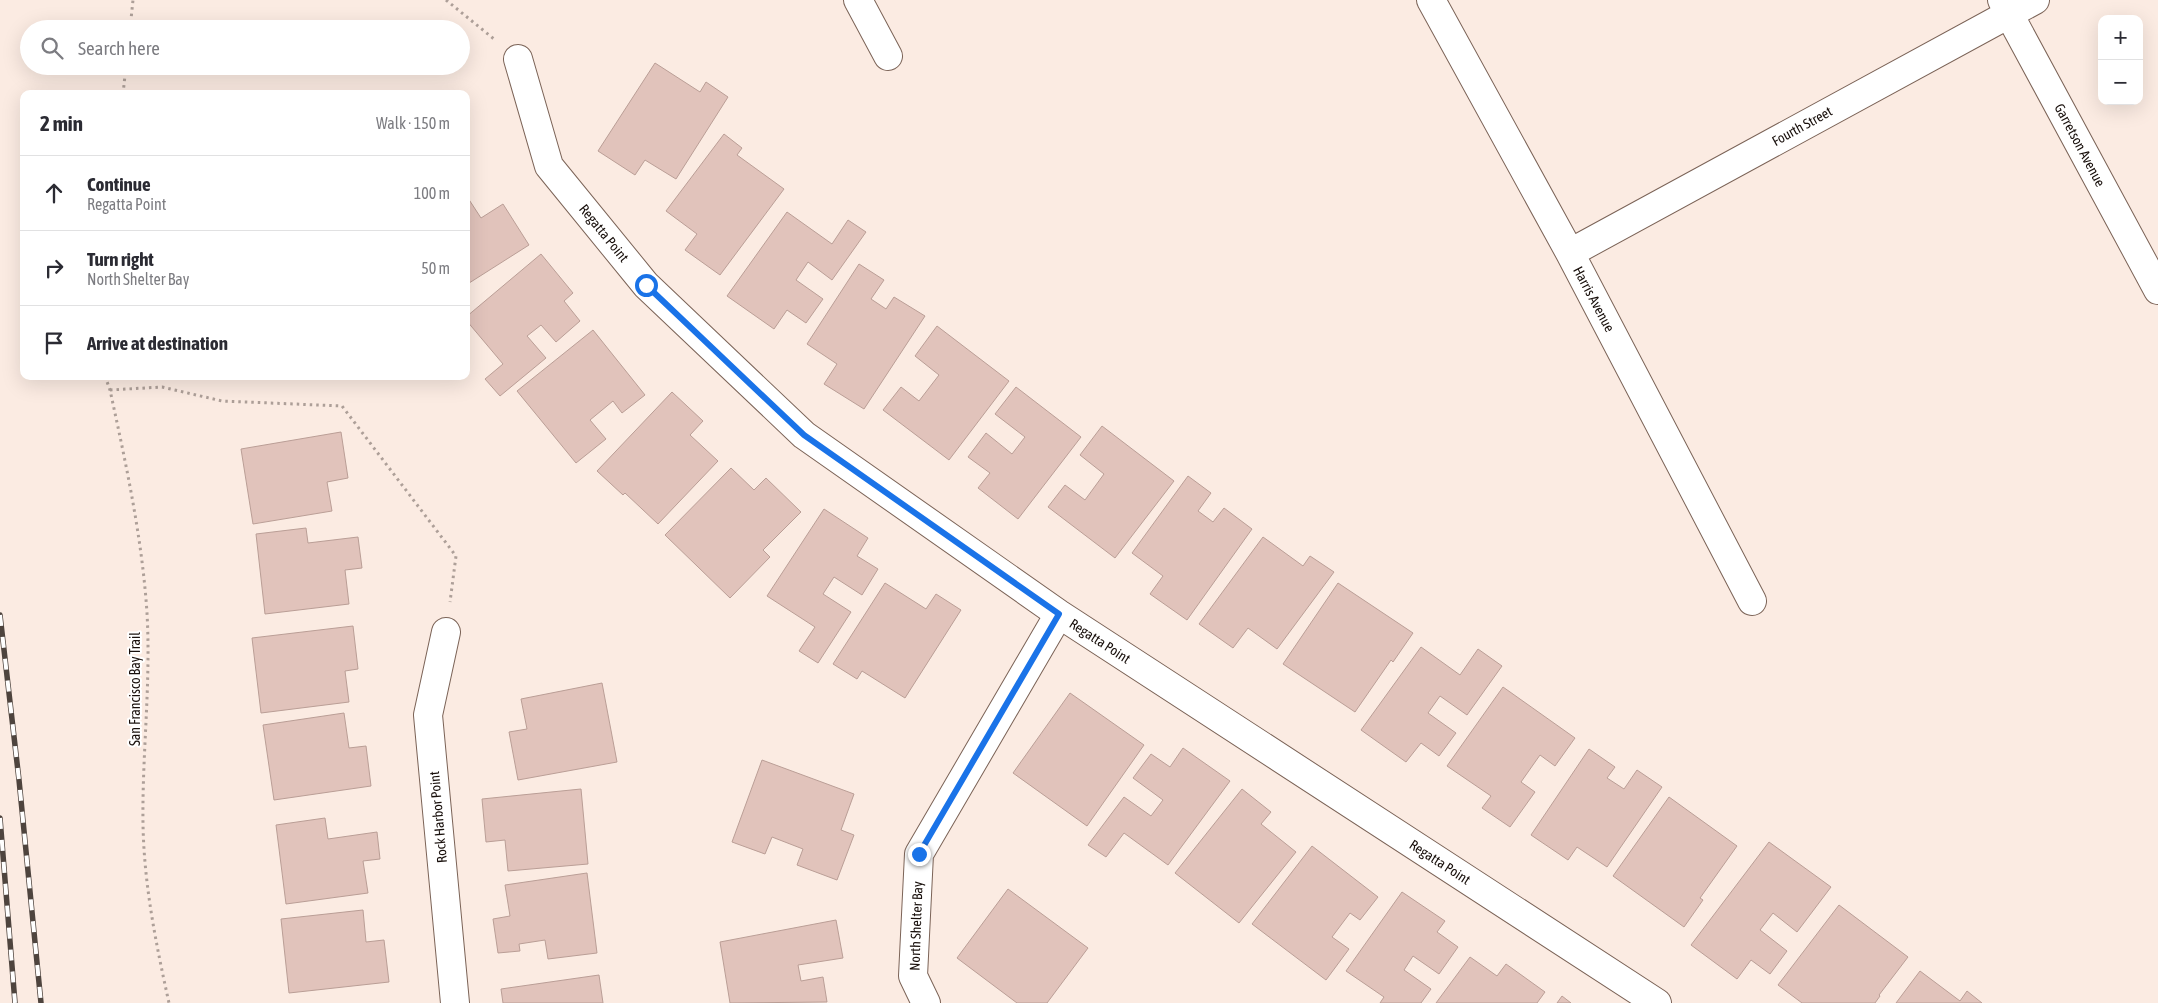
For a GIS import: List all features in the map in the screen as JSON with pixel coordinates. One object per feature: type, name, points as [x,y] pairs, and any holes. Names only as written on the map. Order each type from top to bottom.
[{"type":"street","points":[[858,0],[888,56]]},
{"type":"street","name":"Harris Avenue","points":[[1431,0],[1570,253],[1752,601]]},
{"type":"street","name":"Fourth Street","points":[[1570,253],[2005,7],[2034,0]]},
{"type":"street","name":"Garretson Avenue","points":[[2005,7],[2158,290]]},
{"type":"street","name":"Regatta Point","points":[[518,58],[550,166],[646,285],[804,435],[1059,614],[1656,1003]]},
{"type":"street","name":"North Shelter Bay","points":[[926,1003],[914,976],[919,854],[1059,614]]},
{"type":"street","name":"Rock Harbor Point","points":[[446,632],[428,715],[455,1003]]},
{"type":"path","points":[[131,20],[133,0]]},
{"type":"path","points":[[446,0],[518,58]]},
{"type":"path","points":[[123,90],[125,75]]},
{"type":"path","name":"San Francisco Bay Trail","points":[[106,380],[134,506],[147,613],[148,693],[143,825],[152,926],[169,1003]]},
{"type":"path","points":[[110,390],[162,387],[222,401],[342,406],[456,556],[446,632]]},
{"type":"building","points":[[655,63],[700,92],[706,82],[728,97],[676,179],[645,160],[635,175],[598,151]]},
{"type":"building","points":[[724,134],[742,148],[737,155],[784,189],[720,275],[685,250],[697,234],[666,211]]},
{"type":"building","points":[[470,201],[481,218],[503,204],[529,245],[470,282]]},
{"type":"building","points":[[787,212],[832,244],[848,220],[866,232],[832,280],[808,262],[796,280],[823,299],[806,323],[787,310],[774,329],[727,296]]},
{"type":"building","points":[[541,254],[573,293],[564,301],[580,321],[556,342],[541,325],[527,336],[546,358],[500,396],[485,379],[503,364],[470,325],[470,314]]},
{"type":"building","points":[[859,264],[884,280],[871,299],[886,309],[894,297],[925,316],[864,409],[824,384],[837,364],[807,344]]},
{"type":"building","points":[[937,326],[1009,381],[949,460],[883,410],[901,387],[919,401],[939,375],[915,356]]},
{"type":"building","points":[[593,330],[645,395],[622,413],[613,401],[590,420],[606,439],[576,463],[517,391]]},
{"type":"building","points":[[1016,387],[1081,437],[1018,519],[978,488],[990,473],[968,457],[986,433],[1012,454],[1025,437],[995,414]]},
{"type":"building","points":[[672,392],[703,421],[690,435],[718,461],[658,524],[625,493],[623,495],[597,471]]},
{"type":"building","points":[[1102,426],[1174,481],[1115,558],[1048,507],[1065,485],[1085,500],[1104,474],[1080,455]]},
{"type":"building","points":[[341,432],[348,478],[327,482],[332,511],[253,524],[241,449]]},
{"type":"building","points":[[731,468],[754,490],[766,478],[801,512],[763,550],[770,557],[730,598],[665,535]]},
{"type":"building","points":[[1188,476],[1211,493],[1198,511],[1213,522],[1224,508],[1252,529],[1187,620],[1150,594],[1163,576],[1132,553]]},
{"type":"building","points":[[824,509],[868,538],[857,556],[878,569],[862,595],[834,577],[823,594],[851,612],[818,663],[799,651],[815,627],[767,596]]},
{"type":"building","points":[[306,528],[308,543],[358,537],[362,568],[345,570],[349,604],[265,614],[256,534]]},
{"type":"building","points":[[1263,537],[1303,566],[1310,556],[1334,572],[1277,649],[1248,628],[1233,648],[1199,624]]},
{"type":"building","points":[[885,583],[926,609],[936,594],[961,610],[905,698],[862,671],[857,679],[833,664]]},
{"type":"building","points":[[1338,583],[1413,633],[1393,662],[1391,660],[1355,712],[1283,664]]},
{"type":"building","points":[[353,626],[358,669],[345,671],[349,702],[261,713],[252,638]]},
{"type":"building","points":[[1421,647],[1460,675],[1478,649],[1502,666],[1467,715],[1440,696],[1428,713],[1456,733],[1439,756],[1421,743],[1406,762],[1361,730]]},
{"type":"building","points":[[602,683],[617,762],[518,780],[509,732],[527,729],[521,699]]},
{"type":"building","points":[[1503,687],[1575,738],[1555,766],[1540,755],[1521,782],[1535,792],[1510,827],[1482,808],[1491,796],[1447,766]]},
{"type":"building","points":[[1070,693],[1144,745],[1087,826],[1013,773]]},
{"type":"building","points":[[344,713],[349,748],[366,746],[371,786],[274,800],[263,725]]},
{"type":"building","points":[[1183,748],[1230,781],[1168,865],[1124,833],[1106,857],[1088,845],[1124,797],[1151,816],[1163,800],[1133,778],[1151,754],[1170,767]]},
{"type":"building","points":[[1589,749],[1615,767],[1607,778],[1624,789],[1637,770],[1662,787],[1607,867],[1577,847],[1568,860],[1531,835]]},
{"type":"building","points":[[762,760],[854,794],[841,830],[854,835],[837,880],[797,865],[803,849],[772,837],[765,854],[732,842]]},
{"type":"building","points":[[581,789],[588,864],[508,871],[505,840],[486,842],[482,799]]},
{"type":"building","points":[[1242,789],[1271,812],[1261,824],[1296,852],[1239,923],[1175,873]]},
{"type":"building","points":[[1669,797],[1737,846],[1700,898],[1703,900],[1684,927],[1613,876]]},
{"type":"building","points":[[325,818],[328,839],[377,832],[380,859],[363,861],[368,893],[286,904],[276,825]]},
{"type":"building","points":[[1769,842],[1831,887],[1797,932],[1773,913],[1760,930],[1787,951],[1770,974],[1751,960],[1737,979],[1691,945]]},
{"type":"building","points":[[1312,846],[1378,897],[1360,920],[1350,913],[1332,937],[1349,949],[1326,980],[1252,924]]},
{"type":"building","points":[[587,873],[597,953],[548,959],[545,940],[519,944],[520,951],[498,953],[493,919],[510,916],[505,885]]},
{"type":"building","points":[[1008,889],[1088,948],[1047,1003],[1017,1003],[957,958]]},
{"type":"building","points":[[1402,892],[1445,921],[1437,932],[1458,947],[1439,974],[1413,956],[1404,970],[1431,989],[1421,1003],[1380,1003],[1384,997],[1346,971]]},
{"type":"building","points":[[1839,905],[1908,957],[1875,1003],[1802,1003],[1778,985]]},
{"type":"building","points":[[363,910],[366,942],[384,940],[389,982],[289,993],[281,919]]},
{"type":"building","points":[[836,920],[843,958],[798,965],[801,981],[823,977],[827,1002],[730,1003],[720,942]]},
{"type":"building","points":[[1470,957],[1497,976],[1506,964],[1545,992],[1537,1003],[1436,1003]]},
{"type":"building","points":[[1920,971],[1960,1001],[1967,991],[1982,1003],[1896,1003]]},
{"type":"building","points":[[599,975],[603,1003],[503,1003],[501,989]]},
{"type":"building","points":[[1562,996],[1571,1003],[1557,1003]]},
{"type":"railway","points":[[0,615],[19,780],[41,1003]]},
{"type":"railway","points":[[0,818],[15,1003]]},
{"type":"route","points":[[646,285],[804,435],[1059,614],[919,854]]}]
